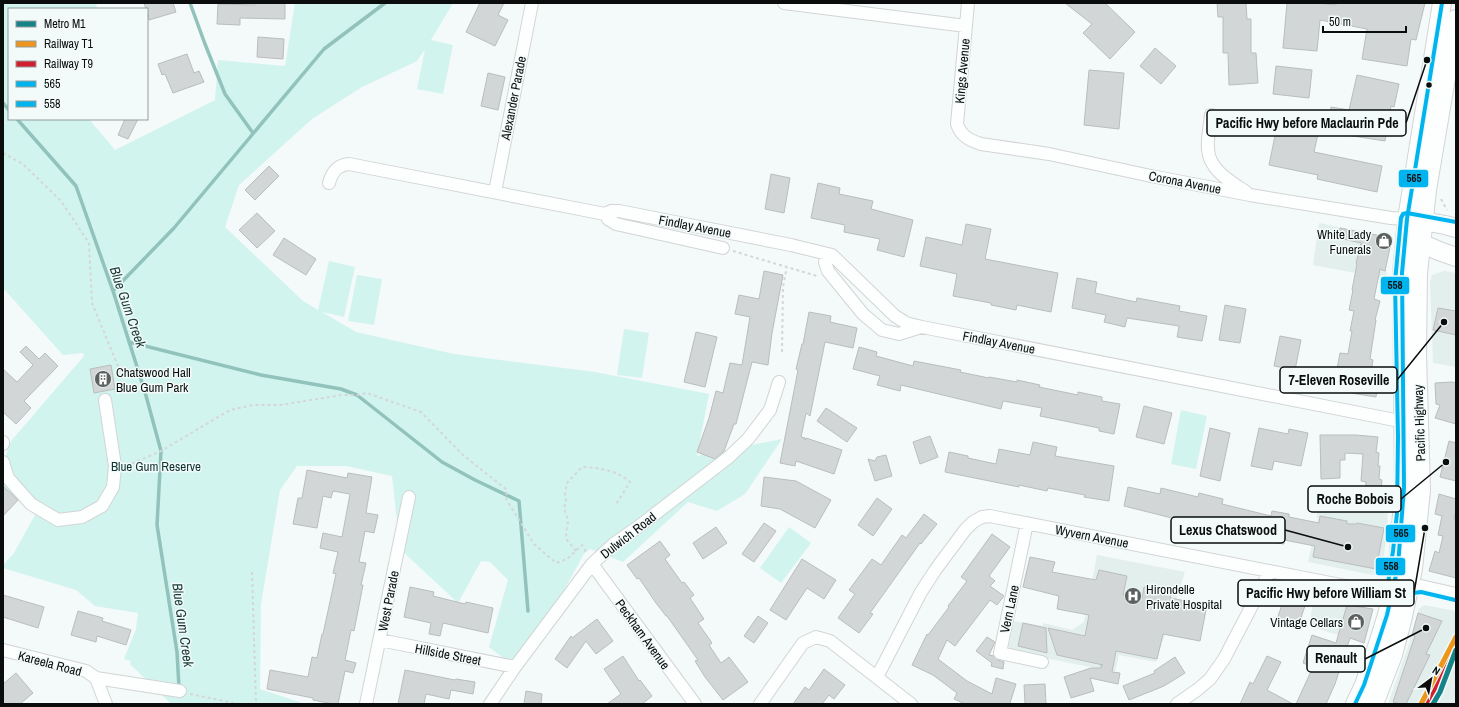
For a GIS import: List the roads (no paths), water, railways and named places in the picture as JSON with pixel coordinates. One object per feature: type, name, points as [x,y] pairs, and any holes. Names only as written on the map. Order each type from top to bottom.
[{"type":"highway","name":"Pacific Highway","points":[[1415,220],[1442,3]]},
{"type":"highway","name":"Pacific Highway","points":[[1355,704],[1364,685],[1387,615],[1413,569],[1421,490],[1411,423],[1401,282],[1438,122],[1456,19]]},
{"type":"highway","points":[[1456,228],[1415,220],[1421,243],[1439,252],[1456,257]]},
{"type":"highway","name":"Pacific Highway","points":[[1411,423],[1417,291],[1421,243]]},
{"type":"highway","name":"Pacific Highway","points":[[1374,704],[1393,655],[1401,589]]},
{"type":"street","name":"Alexander Parade","points":[[495,192],[532,3]]},
{"type":"street","points":[[784,3],[966,26]]},
{"type":"street","name":"Kings Avenue","points":[[965,137],[960,132],[957,124],[957,117],[968,3]]},
{"type":"street","points":[[1211,115],[1208,155],[1218,171],[1250,195]]},
{"type":"street","name":"Corona Avenue","points":[[965,137],[981,144],[1049,154],[1250,195],[1391,218],[1415,220]]},
{"type":"street","name":"Findlay Avenue","points":[[329,183],[338,167],[343,164],[349,164],[605,214],[612,211],[619,211],[784,244],[832,255],[895,316],[906,322],[922,327],[1411,423]]},
{"type":"street","name":"Findlay Avenue","points":[[605,214],[608,219],[616,224],[722,248]]},
{"type":"street","points":[[832,255],[825,262],[834,281],[856,304],[863,314],[882,330],[899,334],[922,327]]},
{"type":"street","name":"Dulwich Road","points":[[490,704],[592,564],[615,543],[729,457],[748,439],[770,410],[779,382]]},
{"type":"street","points":[[3,462],[8,478],[31,504],[58,520],[82,517],[102,506],[113,488],[115,466],[105,400]]},
{"type":"street","name":"West Parade","points":[[366,704],[409,497]]},
{"type":"street","name":"Wyvern Avenue","points":[[877,677],[921,592],[956,542],[973,522],[982,517],[990,516],[1027,522],[1379,592],[1421,586],[1456,594]]},
{"type":"street","name":"Vern Lane","points":[[1027,522],[1000,653],[1042,662]]},
{"type":"street","name":"Peckham Avenue","points":[[592,564],[694,704]]},
{"type":"street","points":[[1177,704],[1210,679],[1224,659],[1270,571]]},
{"type":"street","points":[[760,704],[803,643],[816,637],[830,641],[911,704]]},
{"type":"street","name":"Hillside Street","points":[[380,640],[516,667]]},
{"type":"street","name":"Kareela Road","points":[[3,650],[86,671],[96,678],[180,691]]},
{"type":"street","points":[[96,678],[106,704]]},
{"type":"waterway","points":[[190,3],[225,94],[253,133]]},
{"type":"waterway","points":[[113,291],[174,228],[324,49],[385,3]]},
{"type":"waterway","name":"Blue Gum Creek","points":[[3,103],[8,109]]},
{"type":"waterway","name":"Blue Gum Creek","points":[[18,120],[76,186],[113,291],[145,392],[161,451],[157,525],[177,652],[179,688]]},
{"type":"waterway","points":[[129,342],[261,375],[341,389],[357,395],[442,462],[519,501],[528,611]]},
{"type":"metro line","name":"M1","points":[[1433,704],[1440,692],[1456,650]]},
{"type":"rail line","name":"T1","points":[[1421,704],[1456,637]]},
{"type":"rail line","name":"T9","points":[[1428,704],[1456,650]]},
{"type":"place","name":"Pacific Hwy before Maclaurin Pde","points":[[1427,60]]},
{"type":"place","name":"White Lady Funerals","points":[[1384,241]]},
{"type":"place","name":"7-Eleven Roseville","points":[[1444,322]]},
{"type":"place","name":"Chatswood Hall Blue Gum Park","points":[[103,379]]},
{"type":"place","name":"Roche Bobois","points":[[1446,462]]},
{"type":"place","name":"Pacific Hwy before William St","points":[[1425,528]]},
{"type":"place","name":"Lexus Chatswood","points":[[1348,547]]},
{"type":"place","name":"Hirondelle Private Hospital","points":[[1133,596]]},
{"type":"place","name":"Vintage Cellars","points":[[1356,622]]},
{"type":"place","name":"Renault","points":[[1426,628]]},
{"type":"park label","name":"Blue Gum Reserve","points":[[156,466]]}]
